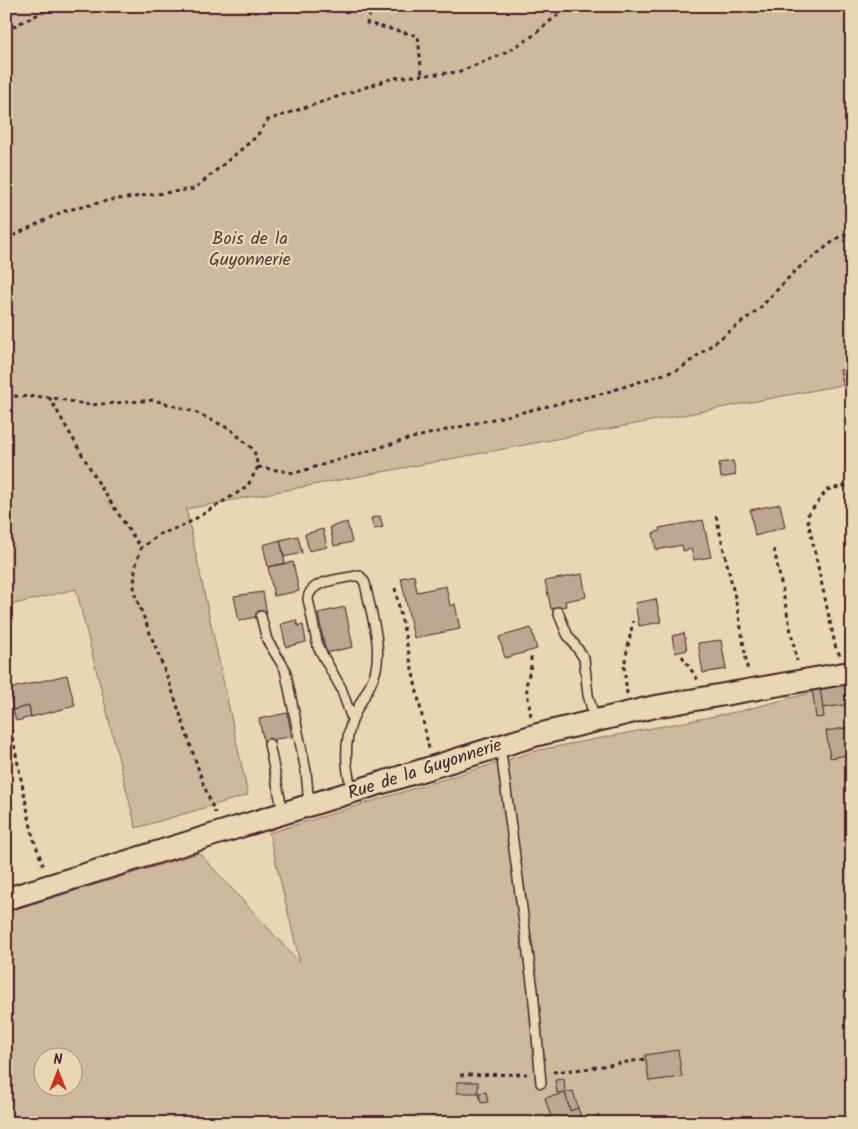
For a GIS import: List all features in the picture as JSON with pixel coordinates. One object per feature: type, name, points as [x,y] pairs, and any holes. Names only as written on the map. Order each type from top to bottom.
[{"type":"street","name":"Rue de la Guyonnerie","points":[[6,899],[284,815],[536,735],[630,711],[801,681],[848,666]]},
{"type":"lane","points":[[352,719],[341,688],[318,647],[308,599],[309,592],[315,585],[360,576],[365,583],[378,648],[375,673],[352,719],[346,757],[348,777],[353,793]]},
{"type":"lane","points":[[558,612],[567,634],[584,658],[588,695],[595,720]]},
{"type":"lane","points":[[261,616],[267,640],[284,669],[306,770],[309,806]]},
{"type":"lane","points":[[269,744],[284,815]]},
{"type":"lane","points":[[500,745],[533,990],[541,1078]]},
{"type":"path","points":[[6,32],[56,6]]},
{"type":"path","points":[[373,6],[367,23],[418,36],[422,76]]},
{"type":"path","points":[[6,240],[64,211],[111,200],[194,189],[256,137],[268,120],[392,78],[458,72],[501,55],[530,38],[568,6]]},
{"type":"path","points":[[258,467],[295,473],[408,439],[604,393],[680,369],[759,309],[796,270],[839,237],[852,233]]},
{"type":"path","points":[[6,396],[48,396],[90,405],[154,400],[195,412],[230,429],[254,450],[258,467],[247,487],[185,525],[160,534],[141,548],[135,568],[134,592],[171,687],[202,783],[215,811],[221,834]]},
{"type":"path","points":[[48,396],[102,489],[141,548]]},
{"type":"path","points":[[848,666],[836,649],[807,516],[827,490],[852,484]]},
{"type":"path","points":[[716,516],[739,615],[752,690]]},
{"type":"path","points":[[774,549],[801,681]]},
{"type":"path","points":[[395,588],[434,767]]},
{"type":"path","points":[[630,711],[624,676],[627,647],[634,621]]},
{"type":"path","points":[[531,653],[531,666],[526,692],[536,735]]},
{"type":"path","points":[[682,656],[700,682],[703,698]]},
{"type":"path","points":[[6,706],[33,837],[51,885]]},
{"type":"path","points":[[460,1075],[541,1078],[646,1058]]},
{"type":"green space","name":"Bois de la Guyonnerie","points":[[6,6],[852,6],[852,383],[186,509],[248,795],[136,828],[76,589],[6,606]]},
{"type":"green space","points":[[852,682],[852,1123],[6,1123],[6,912],[199,853],[300,963],[269,833],[539,750],[741,711]]},
{"type":"building","points":[[852,368],[852,387],[844,389],[840,370]]},
{"type":"building","points":[[733,461],[736,475],[721,478],[719,463]]},
{"type":"building","points":[[780,504],[785,527],[755,536],[750,510]]},
{"type":"building","points":[[380,516],[383,527],[374,529],[371,518]]},
{"type":"building","points":[[703,520],[711,557],[694,560],[691,549],[683,551],[682,545],[656,550],[653,533],[660,531],[659,528]]},
{"type":"building","points":[[347,522],[352,542],[334,546],[330,527]]},
{"type":"building","points":[[323,529],[327,547],[309,551],[305,534]]},
{"type":"building","points":[[298,536],[302,553],[284,557],[280,540]]},
{"type":"building","points":[[280,540],[285,563],[268,567],[263,545]]},
{"type":"building","points":[[293,562],[299,591],[274,596],[268,567]]},
{"type":"building","points":[[582,574],[586,597],[565,601],[566,606],[551,609],[545,581]]},
{"type":"building","points":[[414,575],[417,592],[446,586],[450,606],[455,604],[460,629],[414,638],[401,578]]},
{"type":"building","points":[[263,592],[267,614],[239,621],[234,596]]},
{"type":"building","points":[[656,599],[661,622],[639,626],[635,603]]},
{"type":"building","points":[[345,607],[353,647],[326,653],[318,613]]},
{"type":"building","points":[[296,620],[298,626],[303,625],[306,642],[286,647],[281,624]]},
{"type":"building","points":[[531,628],[537,649],[505,658],[499,637]]},
{"type":"building","points":[[684,633],[687,650],[675,653],[672,636]]},
{"type":"building","points":[[721,640],[726,669],[703,673],[698,643]]},
{"type":"building","points":[[67,675],[75,706],[31,717],[29,706],[13,710],[8,689]]},
{"type":"building","points":[[849,682],[852,704],[822,708],[820,687]]},
{"type":"building","points":[[820,687],[824,717],[816,718],[812,688]]},
{"type":"building","points":[[29,706],[31,717],[16,721],[13,710]]},
{"type":"building","points":[[287,713],[292,737],[274,739],[275,741],[264,743],[259,719]]},
{"type":"building","points":[[852,727],[852,763],[848,763],[847,755],[830,758],[826,731]]},
{"type":"building","points":[[678,1050],[682,1077],[649,1081],[645,1055]]},
{"type":"building","points":[[564,1079],[565,1092],[557,1093],[555,1080]]},
{"type":"building","points":[[457,1082],[478,1082],[478,1093],[457,1093]]},
{"type":"building","points":[[573,1091],[578,1108],[570,1111],[565,1093]]},
{"type":"building","points":[[486,1092],[488,1102],[481,1103],[479,1093]]},
{"type":"building","points":[[565,1093],[570,1111],[578,1108],[583,1123],[543,1123],[542,1119],[551,1117],[545,1098]]}]
